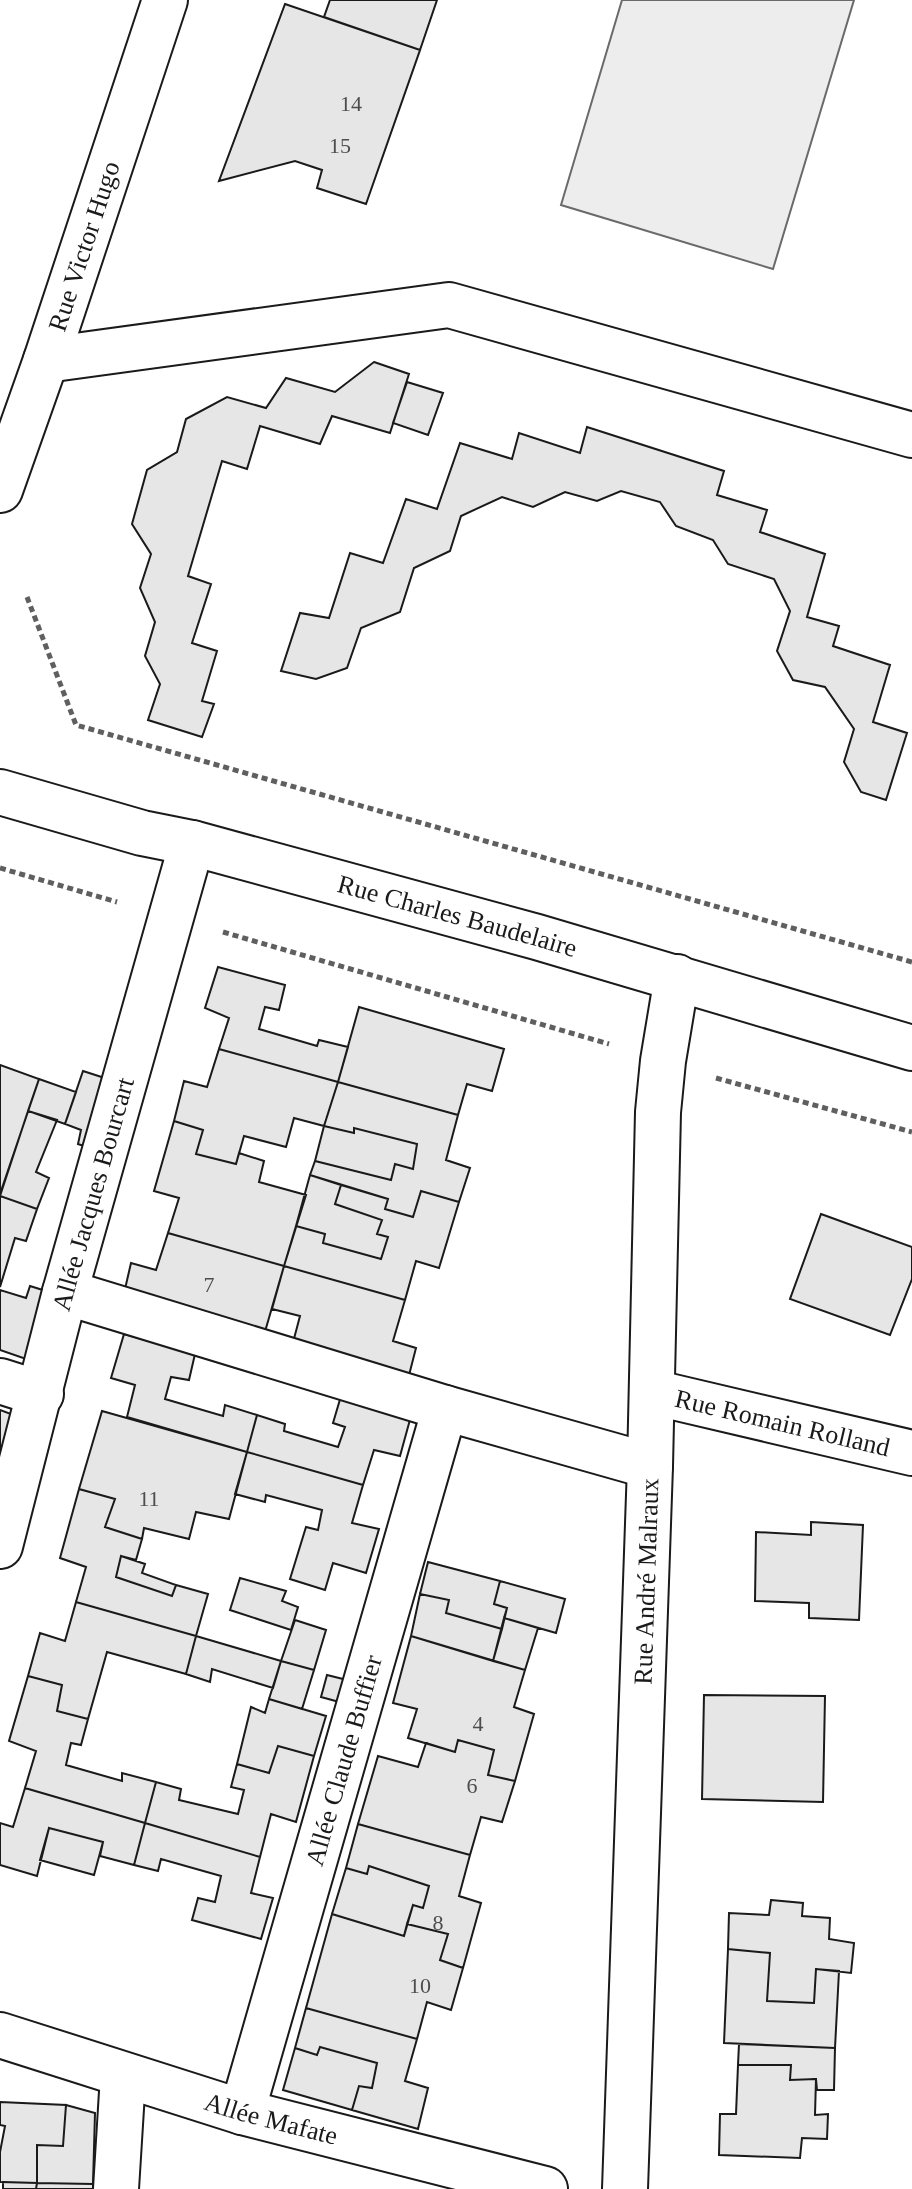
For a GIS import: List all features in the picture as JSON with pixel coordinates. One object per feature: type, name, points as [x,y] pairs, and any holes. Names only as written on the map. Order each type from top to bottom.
[{"type":"street","name":"Rue Victor Hugo","points":[[0,490],[165,0]]},
{"type":"street","points":[[46,360],[449,305],[912,435]]},
{"type":"street","name":"Rue Charles Baudelaire","points":[[0,792],[677,977],[912,1048]]},
{"type":"street","name":"Allée Jacques Bourcart","points":[[0,1546],[20,1388],[65,1292],[192,843]]},
{"type":"street","name":"Rue André Malraux","points":[[625,2189],[650,1466],[658,1112],[677,977]]},
{"type":"street","points":[[65,1292],[445,1408],[650,1466]]},
{"type":"street","name":"Rue Romain Rolland","points":[[652,1392],[912,1453]]},
{"type":"street","name":"Allée Claude Buffier","points":[[242,2112],[445,1408]]},
{"type":"street","name":"Allée Mafate","points":[[0,2035],[242,2112],[545,2189]]},
{"type":"street","points":[[116,2189],[123,2076]]},
{"type":"path","points":[[27,597],[76,725],[912,962]]},
{"type":"path","points":[[0,868],[610,1044]]},
{"type":"path","points":[[704,1075],[912,1132]]},
{"type":"shaded area","points":[[622,0],[854,0],[773,269],[561,205]]},
{"type":"building","points":[[330,0],[437,0],[420,50],[324,17]]},
{"type":"building","points":[[285,4],[420,50],[366,204],[317,188],[322,170],[295,161],[219,181]]},
{"type":"building","points":[[374,362],[409,374],[390,433],[332,416],[320,444],[260,426],[247,469],[222,461],[188,576],[211,584],[192,643],[217,651],[202,701],[214,704],[202,737],[148,720],[160,684],[145,656],[155,622],[140,588],[151,554],[132,524],[147,470],[177,452],[186,419],[227,397],[266,408],[286,378],[335,392]]},
{"type":"building","points":[[407,382],[443,393],[428,435],[393,423]]},
{"type":"building","points":[[587,427],[724,471],[717,495],[767,510],[760,532],[825,554],[807,617],[839,626],[833,646],[890,665],[873,722],[907,733],[886,800],[861,792],[844,762],[854,729],[825,687],[793,680],[777,651],[790,611],[774,579],[728,564],[713,540],[676,526],[660,502],[621,491],[597,501],[565,492],[533,507],[502,497],[461,516],[450,551],[414,568],[400,612],[361,628],[347,668],[316,679],[281,671],[300,613],[329,618],[350,553],[383,563],[406,499],[437,509],[460,443],[512,459],[519,433],[580,453]]},
{"type":"building","points":[[218,967],[285,985],[279,1010],[265,1007],[259,1029],[317,1046],[319,1040],[348,1047],[338,1082],[219,1049],[229,1018],[205,1008]]},
{"type":"building","points":[[359,1007],[504,1049],[492,1091],[467,1084],[458,1115],[338,1082]]},
{"type":"building","points":[[219,1049],[338,1082],[324,1126],[294,1118],[286,1147],[244,1136],[236,1164],[196,1154],[203,1130],[174,1121],[184,1081],[207,1087]]},
{"type":"building","points":[[0,1065],[39,1079],[0,1194]]},
{"type":"building","points":[[83,1071],[120,1083],[99,1151],[78,1144],[81,1130],[65,1124]]},
{"type":"building","points":[[39,1079],[76,1092],[65,1124],[28,1111]]},
{"type":"building","points":[[338,1082],[458,1115],[446,1160],[470,1168],[459,1202],[421,1191],[413,1217],[385,1209],[388,1199],[310,1175],[315,1161],[391,1180],[395,1164],[413,1169],[417,1144],[354,1128],[354,1133],[324,1126]]},
{"type":"building","points":[[28,1111],[57,1120],[36,1172],[49,1178],[37,1209],[0,1196]]},
{"type":"building","points":[[174,1121],[203,1130],[196,1154],[236,1164],[239,1153],[264,1161],[259,1182],[306,1195],[284,1266],[168,1233],[179,1198],[154,1191]]},
{"type":"building","points":[[324,1126],[354,1133],[354,1128],[417,1144],[413,1169],[395,1164],[391,1180],[315,1161]]},
{"type":"building","points":[[310,1175],[341,1185],[335,1204],[382,1220],[377,1234],[388,1237],[381,1259],[323,1243],[325,1234],[296,1226]]},
{"type":"building","points":[[341,1185],[388,1199],[385,1209],[413,1217],[421,1191],[459,1202],[439,1268],[416,1261],[405,1300],[284,1266],[296,1226],[325,1234],[323,1243],[381,1259],[388,1237],[377,1234],[382,1220],[335,1204]]},
{"type":"building","points":[[0,1196],[37,1209],[26,1241],[15,1238],[0,1287]]},
{"type":"building","points":[[821,1214],[912,1247],[912,1279],[890,1335],[790,1299]]},
{"type":"building","points":[[168,1233],[284,1266],[262,1342],[122,1302],[131,1263],[156,1270]]},
{"type":"building","points":[[284,1266],[405,1300],[393,1341],[416,1348],[407,1383],[291,1350],[300,1316],[272,1309]]},
{"type":"building","points":[[30,1286],[49,1292],[26,1359],[0,1350],[0,1290],[26,1298]]},
{"type":"building","points":[[124,1334],[195,1354],[189,1380],[171,1377],[165,1399],[223,1416],[225,1405],[257,1415],[247,1452],[127,1417],[135,1385],[111,1378]]},
{"type":"building","points":[[341,1396],[411,1416],[400,1456],[374,1450],[363,1485],[247,1452],[257,1415],[285,1424],[284,1431],[338,1447],[345,1427],[333,1423]]},
{"type":"building","points":[[0,1410],[19,1417],[0,1474]]},
{"type":"building","points":[[102,1411],[247,1452],[229,1519],[196,1512],[189,1539],[144,1528],[142,1539],[105,1527],[115,1499],[79,1489]]},
{"type":"building","points":[[247,1452],[363,1485],[352,1523],[379,1529],[366,1573],[333,1563],[325,1590],[290,1579],[306,1527],[318,1530],[322,1510],[266,1495],[265,1502],[235,1494]]},
{"type":"building","points":[[79,1489],[115,1499],[105,1527],[142,1539],[136,1560],[121,1556],[116,1577],[172,1596],[176,1585],[208,1594],[196,1636],[76,1602],[86,1567],[60,1558]]},
{"type":"building","points":[[811,1522],[863,1525],[859,1620],[809,1618],[809,1603],[755,1601],[756,1532],[811,1535]]},
{"type":"building","points":[[121,1556],[145,1564],[142,1573],[176,1585],[172,1596],[116,1577]]},
{"type":"building","points":[[428,1562],[500,1581],[494,1604],[507,1608],[502,1629],[446,1613],[449,1600],[420,1594]]},
{"type":"building","points":[[240,1578],[286,1591],[282,1601],[298,1607],[291,1630],[230,1610]]},
{"type":"building","points":[[500,1581],[565,1599],[556,1633],[504,1618],[507,1608],[494,1604]]},
{"type":"building","points":[[420,1594],[449,1600],[446,1613],[502,1629],[493,1661],[411,1636]]},
{"type":"building","points":[[76,1602],[196,1636],[186,1674],[107,1652],[88,1719],[57,1711],[62,1685],[28,1676],[40,1633],[65,1641]]},
{"type":"building","points":[[504,1618],[538,1628],[525,1670],[493,1661]]},
{"type":"building","points":[[295,1620],[326,1630],[314,1670],[281,1661]]},
{"type":"building","points":[[196,1636],[281,1661],[273,1688],[212,1669],[210,1682],[186,1674]]},
{"type":"building","points":[[411,1636],[525,1670],[514,1707],[534,1714],[515,1781],[488,1775],[494,1750],[458,1740],[455,1752],[408,1738],[417,1709],[393,1703]]},
{"type":"building","points":[[281,1661],[314,1670],[302,1709],[269,1699]]},
{"type":"building","points":[[327,1675],[351,1681],[343,1703],[321,1697]]},
{"type":"building","points":[[28,1676],[62,1685],[57,1711],[88,1719],[81,1745],[71,1743],[66,1765],[122,1781],[122,1773],[156,1782],[145,1823],[25,1788],[36,1751],[9,1741]]},
{"type":"building","points":[[704,1695],[825,1696],[823,1802],[702,1799]]},
{"type":"building","points":[[269,1699],[326,1716],[314,1756],[278,1746],[269,1773],[237,1764],[251,1707],[265,1713]]},
{"type":"building","points":[[458,1740],[494,1750],[488,1775],[515,1781],[502,1822],[481,1817],[470,1855],[358,1824],[378,1756],[418,1767],[426,1743],[455,1752]]},
{"type":"building","points":[[278,1746],[314,1756],[296,1822],[271,1814],[260,1857],[145,1823],[156,1782],[181,1789],[179,1800],[238,1814],[244,1790],[231,1787],[237,1764],[269,1773]]},
{"type":"building","points":[[25,1788],[145,1823],[134,1865],[100,1856],[103,1842],[49,1828],[37,1876],[0,1865],[0,1823],[13,1827]]},
{"type":"building","points":[[145,1823],[260,1857],[251,1893],[273,1898],[261,1939],[192,1920],[198,1898],[215,1902],[221,1876],[161,1859],[158,1871],[134,1865]]},
{"type":"building","points":[[358,1824],[470,1855],[459,1896],[481,1903],[463,1968],[440,1960],[448,1934],[407,1924],[413,1905],[423,1908],[429,1886],[369,1866],[367,1874],[346,1868]]},
{"type":"building","points":[[49,1828],[103,1842],[94,1875],[40,1860]]},
{"type":"building","points":[[369,1866],[429,1886],[423,1908],[413,1905],[404,1936],[332,1914],[346,1868],[367,1874]]},
{"type":"building","points":[[771,1900],[803,1903],[802,1916],[830,1918],[829,1939],[854,1943],[851,1973],[816,1969],[814,2003],[767,2001],[770,1953],[728,1949],[729,1913],[769,1915]]},
{"type":"building","points":[[332,1914],[404,1936],[407,1924],[448,1934],[440,1960],[463,1968],[451,2010],[427,2002],[417,2039],[306,2008]]},
{"type":"building","points":[[728,1949],[770,1953],[767,2001],[814,2003],[816,1969],[839,1971],[835,2048],[724,2043]]},
{"type":"building","points":[[306,2008],[417,2039],[405,2081],[428,2088],[418,2129],[352,2110],[359,2086],[372,2088],[377,2063],[320,2047],[317,2055],[295,2048]]},
{"type":"building","points":[[739,2044],[835,2048],[834,2090],[817,2090],[816,2079],[790,2080],[791,2065],[738,2065]]},
{"type":"building","points":[[320,2047],[377,2063],[372,2088],[359,2086],[352,2110],[283,2090],[295,2048],[317,2055]]},
{"type":"building","points":[[738,2065],[791,2065],[790,2080],[816,2079],[815,2115],[828,2114],[827,2139],[802,2138],[800,2158],[719,2155],[720,2114],[736,2114]]},
{"type":"building","points":[[0,2102],[66,2105],[63,2146],[37,2145],[37,2183],[0,2182],[0,2152],[5,2126],[0,2125]]},
{"type":"building","points":[[66,2105],[95,2113],[93,2184],[37,2183],[37,2145],[63,2146]]},
{"type":"building","points":[[3,2182],[37,2183],[36,2189],[3,2189]]},
{"type":"building","points":[[37,2183],[93,2184],[93,2189],[36,2189]]}]
